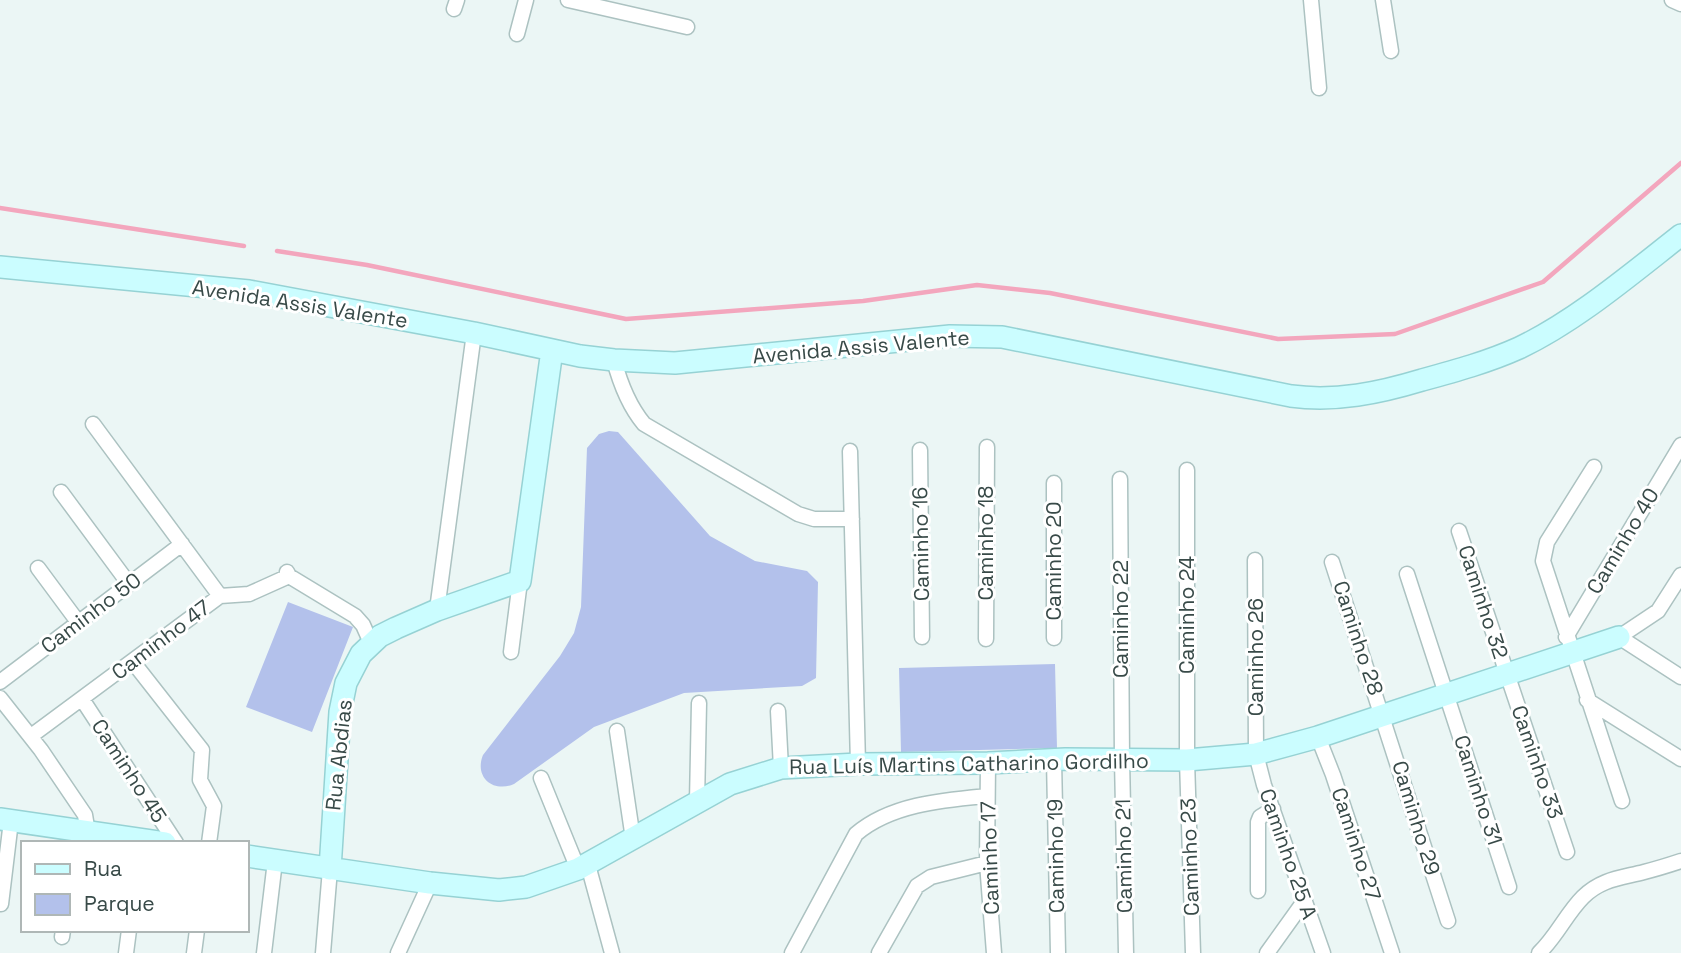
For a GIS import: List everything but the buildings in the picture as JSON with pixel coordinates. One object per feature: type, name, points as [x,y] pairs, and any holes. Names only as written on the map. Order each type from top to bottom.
[{"type":"street","points":[[517,34],[526,0]]},
{"type":"street","points":[[568,0],[687,27]]},
{"type":"street","points":[[1311,0],[1319,88]]},
{"type":"street","points":[[1383,0],[1391,51]]},
{"type":"street","points":[[1672,0],[1681,4]]},
{"type":"street","name":"Avenida Assis Valente","points":[[0,267],[249,291],[614,360],[675,363],[950,336],[1002,337],[1291,396],[1324,399],[1342,398],[1409,384],[1471,366],[1518,348],[1570,317],[1681,235]]},
{"type":"street","points":[[437,610],[474,333]]},
{"type":"street","points":[[511,652],[552,350]]},
{"type":"street","points":[[614,360],[620,382],[644,424],[798,514],[814,519],[852,519]]},
{"type":"street","name":"Caminho 47","points":[[31,736],[220,596],[93,424]]},
{"type":"street","name":"Caminho 40","points":[[1569,644],[1681,445]]},
{"type":"street","name":"Caminho 18","points":[[986,639],[987,447]]},
{"type":"street","name":"Caminho 16","points":[[920,450],[922,637]]},
{"type":"street","points":[[850,451],[858,764]]},
{"type":"street","points":[[1594,467],[1544,550],[1543,561],[1622,801]]},
{"type":"street","name":"Caminho 24","points":[[1187,470],[1187,760]]},
{"type":"street","name":"Caminho 22","points":[[1120,479],[1122,759]]},
{"type":"street","name":"Caminho 20","points":[[1054,483],[1054,638]]},
{"type":"street","points":[[61,492],[129,584]]},
{"type":"street","name":"Caminho 32","points":[[1460,531],[1506,673]]},
{"type":"street","name":"Caminho 50","points":[[0,682],[182,544]]},
{"type":"street","name":"Caminho 26","points":[[1255,560],[1256,754]]},
{"type":"street","name":"Caminho 28","points":[[1332,562],[1383,714]]},
{"type":"street","points":[[38,568],[78,622]]},
{"type":"street","points":[[220,596],[249,594],[288,574],[355,616],[363,625],[371,643]]},
{"type":"street","name":"Caminho 31","points":[[1407,574],[1509,887]]},
{"type":"street","points":[[1681,575],[1675,597],[1619,637],[1681,677]]},
{"type":"street","name":"Rua Abdias","points":[[330,869],[340,712],[346,683],[360,654],[371,643],[396,628],[437,610],[520,581]]},
{"type":"street","name":"Rua Luís Martins Catharino Gordilho","points":[[248,856],[430,883],[509,890],[554,879],[583,867],[730,784],[781,768],[1054,760],[1187,760],[1256,754],[1318,737],[1506,673],[1569,644],[1619,637]]},
{"type":"street","points":[[133,662],[202,750],[200,780],[214,806],[209,841]]},
{"type":"street","name":"Caminho 33","points":[[1506,673],[1567,852]]},
{"type":"street","points":[[0,698],[31,736],[85,815],[78,836]]},
{"type":"street","name":"Caminho 45","points":[[82,699],[175,841]]},
{"type":"street","points":[[1587,700],[1681,759]]},
{"type":"street","points":[[697,802],[699,703]]},
{"type":"street","points":[[778,711],[781,768]]},
{"type":"street","name":"Caminho 29","points":[[1383,714],[1448,921]]},
{"type":"street","points":[[617,732],[634,839]]},
{"type":"street","name":"Caminho 27","points":[[1318,737],[1392,953]]},
{"type":"street","name":"Caminho 25 A","points":[[1256,754],[1323,953]]},
{"type":"street","name":"Caminho 21","points":[[1122,759],[1126,953]]},
{"type":"street","name":"Caminho 19","points":[[1054,760],[1058,953]]},
{"type":"street","name":"Caminho 23","points":[[1187,760],[1193,953]]},
{"type":"street","name":"Caminho 17","points":[[988,763],[987,863],[994,953]]},
{"type":"street","points":[[541,779],[583,867],[612,953]]},
{"type":"street","points":[[792,953],[856,834],[865,826],[885,816],[931,802],[988,796]]},
{"type":"street","points":[[1258,891],[1258,822],[1260,817],[1273,809]]},
{"type":"street","points":[[1,904],[6,820],[78,836],[141,841]]},
{"type":"street","points":[[1539,953],[1584,895],[1600,884],[1612,878],[1681,861]]},
{"type":"street","points":[[264,953],[275,862]]},
{"type":"street","points":[[879,953],[917,886],[931,877],[987,863]]},
{"type":"street","points":[[323,953],[330,869]]},
{"type":"street","points":[[398,953],[430,883]]},
{"type":"street","points":[[1267,953],[1305,900]]},
{"type":"street","points":[[126,953],[129,932]]},
{"type":"street","points":[[194,953],[197,932]]},
{"type":"green space","points":[[618,432],[710,536],[755,561],[807,571],[818,582],[816,678],[802,686],[684,693],[594,727],[514,784],[493,785],[483,776],[481,770],[483,755],[560,656],[574,633],[581,607],[587,448],[599,434]]},
{"type":"green space","points":[[288,602],[353,627],[312,732],[246,707]]},
{"type":"green space","points":[[1055,664],[1057,748],[901,752],[899,668]]},
{"type":"waterway","points":[[277,251],[367,265],[626,319],[863,301],[977,285],[1050,293],[1278,339],[1395,334],[1543,282],[1681,163]]},
{"type":"waterway","points":[[0,208],[244,246]]}]
